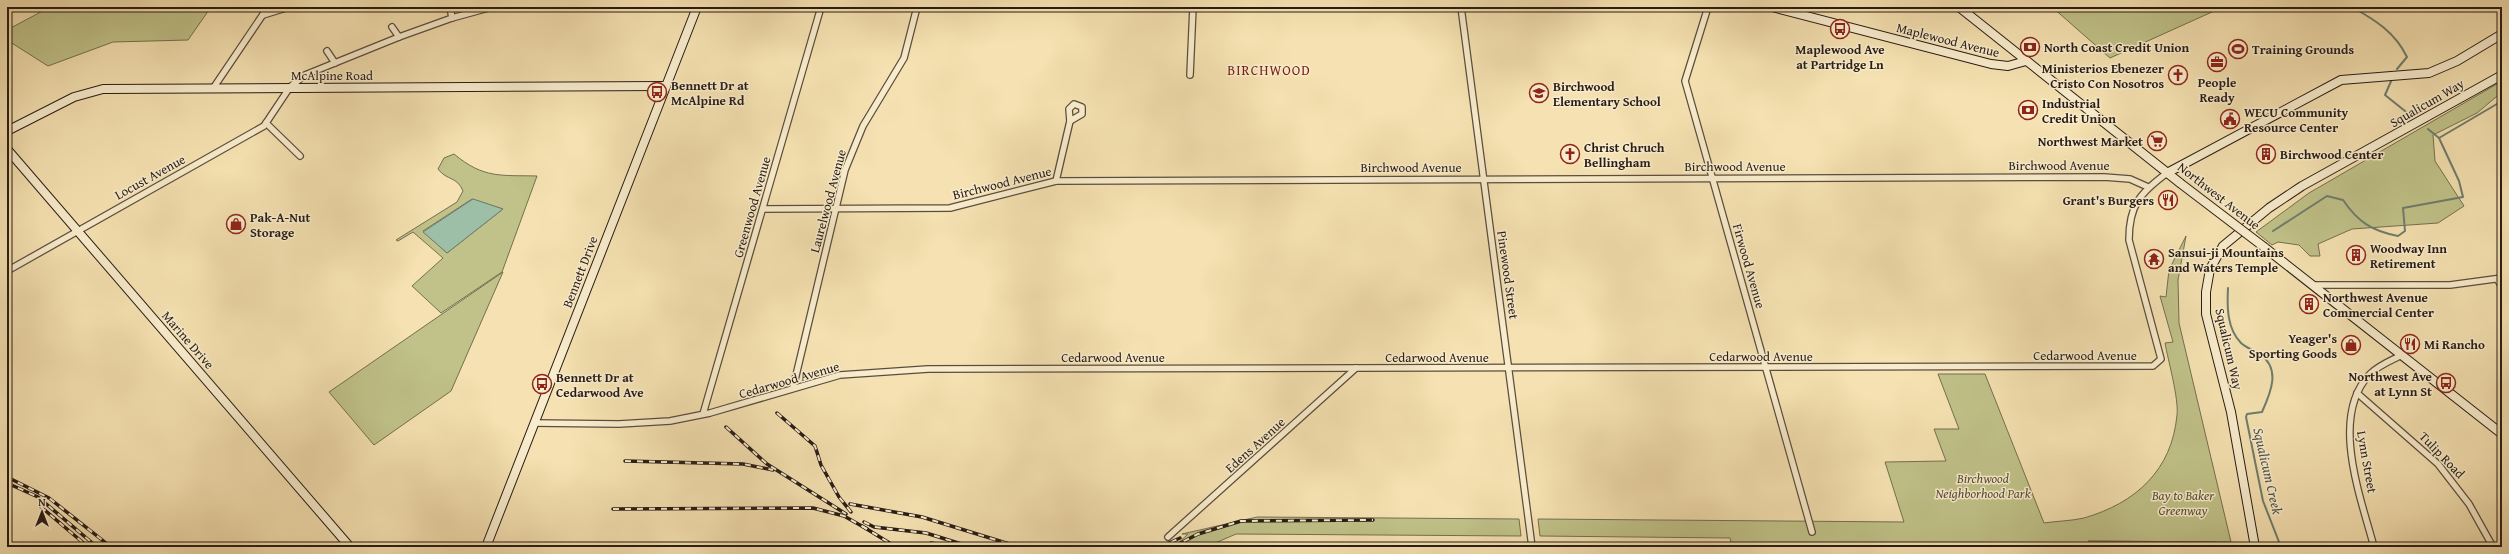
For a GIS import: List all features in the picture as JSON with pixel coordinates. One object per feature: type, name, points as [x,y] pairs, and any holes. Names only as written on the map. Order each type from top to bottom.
[{"type":"street","points":[[214,87],[268,7]]},
{"type":"street","points":[[263,15],[289,7]]},
{"type":"street","points":[[450,7],[452,18]]},
{"type":"street","name":"Locust Avenue","points":[[7,271],[266,123],[290,87],[305,75],[399,37],[452,18],[492,7]]},
{"type":"street","name":"Bennett Drive","points":[[486,547],[697,7]]},
{"type":"street","name":"Greenwood Avenue","points":[[703,414],[821,7]]},
{"type":"street","name":"Laurelwood Avenue","points":[[793,388],[845,170],[856,140],[904,58],[917,7]]},
{"type":"street","points":[[1190,75],[1193,7]]},
{"type":"street","name":"Pinewood Street","points":[[1461,7],[1532,547]]},
{"type":"street","name":"Firwood Avenue","points":[[1708,7],[1685,81],[1812,532]]},
{"type":"street","name":"Maplewood Avenue","points":[[1772,7],[1991,64],[2008,66],[2026,61]]},
{"type":"street","name":"Northwest Avenue","points":[[1959,7],[2167,173],[2502,434]]},
{"type":"street","points":[[392,26],[399,37]]},
{"type":"street","points":[[2148,187],[2167,173],[2341,80],[2357,76],[2428,73],[2444,68],[2502,34]]},
{"type":"street","points":[[327,51],[335,63]]},
{"type":"street","name":"Squalicum Way","points":[[2255,547],[2231,412],[2206,314],[2206,292],[2210,269],[2223,246],[2269,208],[2302,186],[2502,75]]},
{"type":"street","name":"McAlpine Road","points":[[7,131],[74,97],[103,89],[214,87],[666,86]]},
{"type":"street","points":[[1056,181],[1070,121]]},
{"type":"street","points":[[266,123],[300,156]]},
{"type":"street","name":"Marine Drive","points":[[7,149],[350,547]]},
{"type":"street","name":"Birchwood Avenue","points":[[763,209],[950,208],[1056,181],[2104,177],[2130,179],[2148,187]]},
{"type":"street","name":"Cedarwood Avenue","points":[[534,424],[631,424],[671,420],[754,402],[793,388],[829,378],[861,372],[928,369],[1509,369],[1766,366],[2153,366],[2162,359],[2129,240],[2128,227],[2129,217],[2138,198],[2148,187]]},
{"type":"street","points":[[2312,285],[2439,285],[2499,279],[2502,286]]},
{"type":"street","name":"Lynn Street","points":[[2374,547],[2350,438],[2351,414],[2357,394],[2371,374],[2402,355]]},
{"type":"street","name":"Edens Avenue","points":[[1168,537],[1356,368]]},
{"type":"street","name":"Tulip Road","points":[[2357,394],[2419,445],[2438,464],[2469,504],[2492,547]]},
{"type":"green space","points":[[50,7],[211,7],[188,40],[113,42],[48,66],[7,40],[7,30]]},
{"type":"green space","points":[[2052,7],[2223,7],[2110,58]]},
{"type":"green space","points":[[2502,81],[2502,92],[2477,113],[2433,135],[2435,161],[2464,206],[2438,223],[2352,229],[2318,244],[2320,256],[2310,256],[2299,245],[2278,242],[2272,245],[2256,232],[2309,193]]},
{"type":"green space","points":[[454,154],[475,168],[493,174],[537,176],[502,272],[441,313],[412,286],[443,258],[413,232],[398,241],[396,240],[457,202],[463,191],[461,186],[441,173],[438,169],[444,158]],"holes":[[[472,199],[503,209],[447,253],[423,231]]]},
{"type":"green space","points":[[2186,236],[2178,280],[2179,323],[2231,542],[2088,541],[2217,542],[2218,547],[1732,547],[1730,538],[1540,536],[1538,519],[1904,522],[1885,462],[1946,461],[1934,429],[1959,429],[1938,374],[1985,374],[2044,523],[2079,519],[2103,512],[2135,493],[2148,482],[2159,468],[2168,452],[2174,435],[2177,408],[2173,379],[2165,343],[2173,342],[2160,296],[2166,297],[2169,270]]},
{"type":"green space","points":[[503,272],[451,391],[374,445],[329,392]]},
{"type":"green space","points":[[1257,517],[1519,519],[1521,536],[1236,534],[1206,547],[1174,547],[1188,534],[1182,534]]},
{"type":"shaded area","points":[[473,199],[503,209],[447,253],[423,232]]},
{"type":"waterway","points":[[2352,7],[2376,22],[2397,40],[2407,57],[2397,69]]},
{"type":"waterway","points":[[2392,79],[2385,95],[2410,115]]},
{"type":"waterway","name":"Squalicum Creek","points":[[2439,138],[2502,101]]},
{"type":"waterway","points":[[2428,129],[2439,138]]},
{"type":"waterway","name":"Squalicum Creek","points":[[2273,231],[2327,196],[2343,200],[2360,220],[2373,228],[2398,236],[2405,231],[2403,208],[2463,197],[2459,181],[2439,138]]},
{"type":"waterway","name":"Squalicum Creek","points":[[2228,288],[2228,310],[2230,324],[2236,337],[2243,345],[2260,354],[2266,360],[2272,374],[2271,389],[2262,412],[2247,414],[2246,417],[2263,501],[2281,547]]},
{"type":"railway","points":[[777,413],[815,446],[821,465],[839,497],[851,512]]},
{"type":"railway","points":[[726,427],[767,464],[846,514]]},
{"type":"railway","points":[[625,461],[743,464],[773,470]]},
{"type":"railway","points":[[7,477],[49,498],[111,547]]},
{"type":"railway","points":[[7,483],[38,497],[97,547]]},
{"type":"railway","points":[[850,504],[922,517],[1019,547]]},
{"type":"railway","points":[[41,507],[87,546]]},
{"type":"railway","points":[[613,509],[813,508],[844,516],[865,528]]},
{"type":"railway","points":[[1173,547],[1198,534],[1241,521],[1373,520]]},
{"type":"railway","points":[[864,522],[874,527],[926,533],[971,547]]},
{"type":"railway","points":[[865,528],[896,547]]},
{"type":"railway","points":[[1160,547],[1180,538]]},
{"type":"railway","points":[[931,543],[955,547]]},
{"type":"railway","points":[[635,547],[692,547]]},
{"type":"place","name":"Maplewood Ave at Partridge Ln","points":[[1840,29]]},
{"type":"place","name":"North Coast Credit Union","points":[[2030,47]]},
{"type":"place","name":"Training Grounds","points":[[2238,49]]},
{"type":"place","name":"People Ready","points":[[2217,62]]},
{"type":"place","name":"Ministerios Ebenezer Cristo Con Nosotros","points":[[2178,75]]},
{"type":"place","name":"Bennett Dr at McAlpine Rd","points":[[657,92]]},
{"type":"place","name":"Birchwood Elementary School","points":[[1539,93]]},
{"type":"place","name":"Industrial Credit Union","points":[[2028,110]]},
{"type":"place","name":"WECU Community Resource Center","points":[[2230,119]]},
{"type":"place","name":"Northwest Market","points":[[2157,141]]},
{"type":"place","name":"Christ Chruch Bellingham","points":[[1570,154]]},
{"type":"place","name":"Birchwood Center","points":[[2266,154]]},
{"type":"place","name":"Grant's Burgers","points":[[2168,200]]},
{"type":"place","name":"Pak-A-Nut Storage","points":[[236,224]]},
{"type":"place","name":"Woodway Inn Retirement","points":[[2356,255]]},
{"type":"place","name":"Sansui-ji Mountains and Waters Temple","points":[[2154,259]]},
{"type":"place","name":"Northwest Avenue Commercial Center","points":[[2309,304]]},
{"type":"place","name":"Mi Rancho","points":[[2410,344]]},
{"type":"place","name":"Yeager's Sporting Goods","points":[[2351,345]]},
{"type":"place","name":"Northwest Ave at Lynn St","points":[[2446,383]]},
{"type":"place","name":"Bennett Dr at Cedarwood Ave","points":[[542,384]]},
{"type":"district","name":"BIRCHWOOD","points":[[1269,70]]},
{"type":"park label","name":"Birchwood Neighborhood Park","points":[[1983,486]]},
{"type":"park label","name":"Bay to Baker Greenway","points":[[2183,502]]}]
